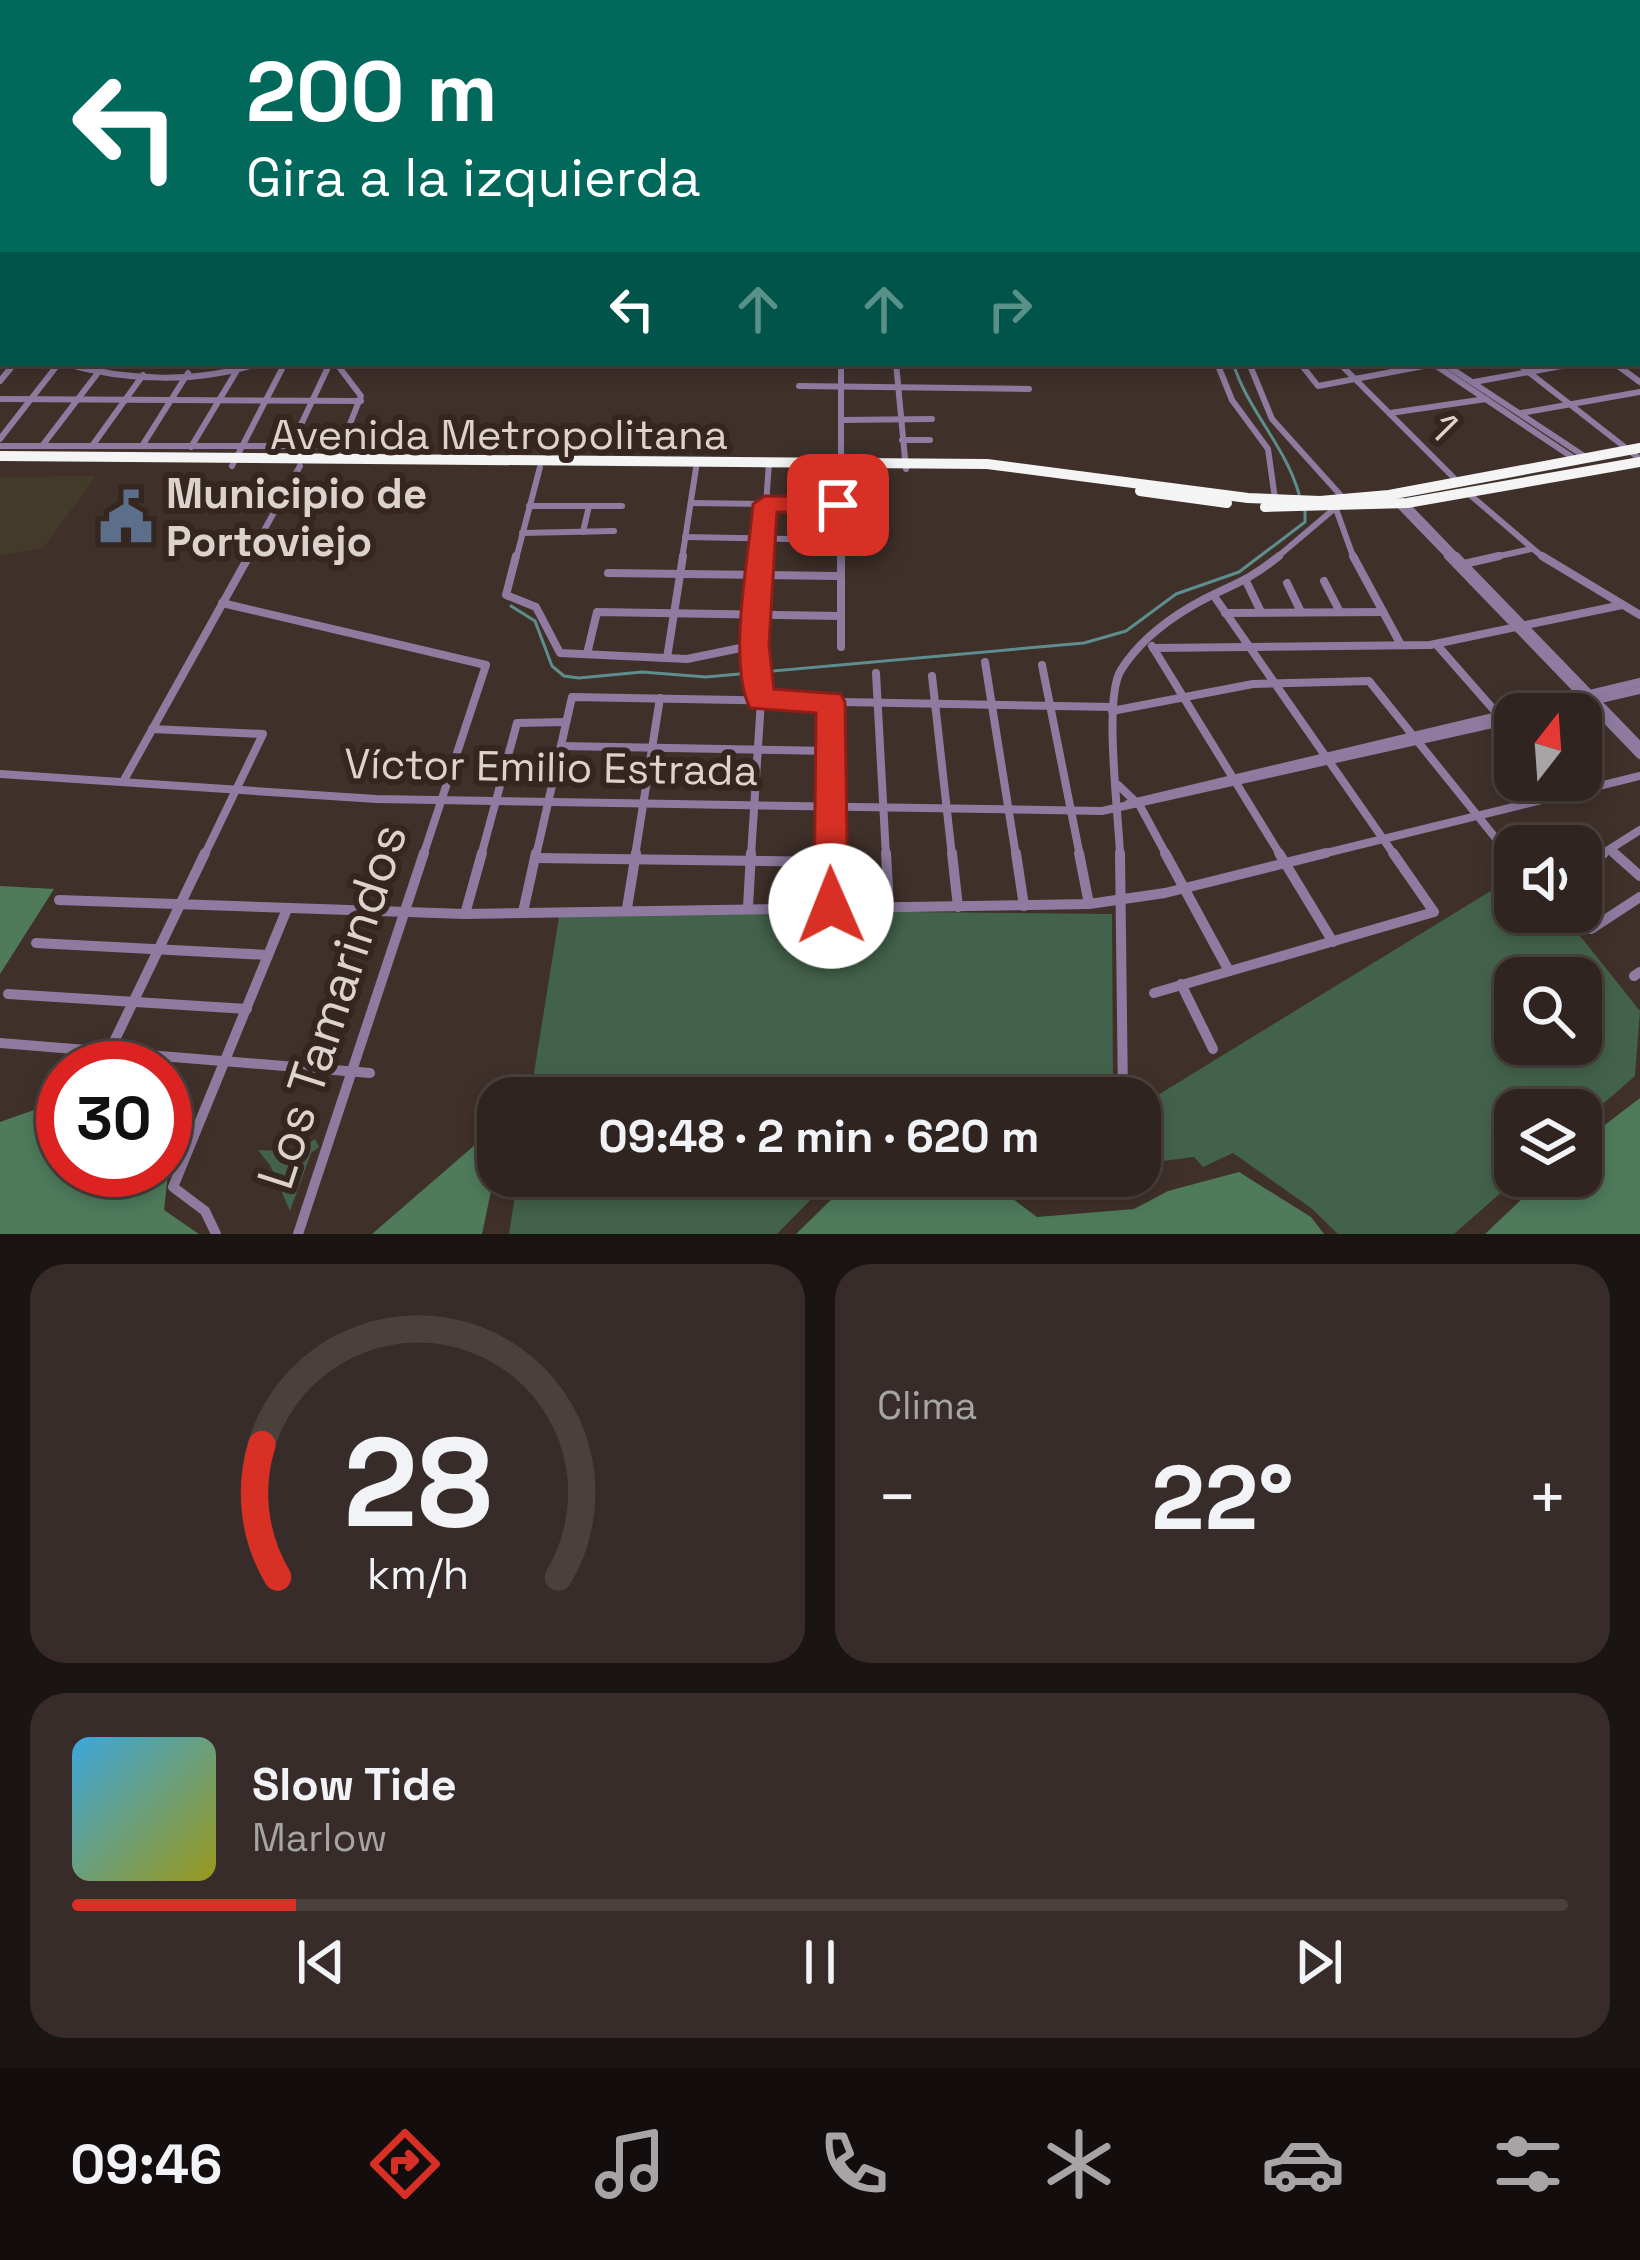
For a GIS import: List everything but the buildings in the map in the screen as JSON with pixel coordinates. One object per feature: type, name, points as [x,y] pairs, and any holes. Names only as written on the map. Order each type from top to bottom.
[{"type":"highway","points":[[1397,499],[1458,482],[1591,465],[1640,448]]},
{"type":"highway","points":[[0,460],[38,451],[84,457],[189,452],[236,457],[288,452],[410,463],[769,465]]},
{"type":"highway","name":"Avenida Metropolitana","points":[[0,460],[236,457],[300,466],[905,465],[1096,480],[1309,506],[1469,494],[1591,465],[1640,460]]},
{"type":"highway","points":[[1096,480],[1291,504]]},
{"type":"street","points":[[58,366],[0,442],[38,451],[143,446],[189,452],[236,371]]},
{"type":"street","points":[[71,366],[97,374],[236,371],[250,366]]},
{"type":"street","points":[[166,374],[170,366]]},
{"type":"street","points":[[236,457],[283,366]]},
{"type":"street","points":[[288,452],[331,366]]},
{"type":"street","points":[[336,366],[359,388],[361,401],[338,453]]},
{"type":"street","points":[[841,366],[841,647]]},
{"type":"street","points":[[896,366],[905,465]]},
{"type":"street","points":[[1218,366],[1232,400],[1271,457],[1275,499]]},
{"type":"street","points":[[1253,366],[1272,419],[1341,504],[1348,545],[1402,646]]},
{"type":"street","points":[[1302,366],[1318,386],[1423,366]]},
{"type":"street","name":"1","points":[[1342,366],[1458,482]]},
{"type":"street","points":[[1442,366],[1591,465]]},
{"type":"street","points":[[1443,366],[1520,413],[1591,465]]},
{"type":"street","points":[[1521,366],[1640,460]]},
{"type":"street","points":[[1472,382],[1561,366]]},
{"type":"street","points":[[1617,366],[1640,387]]},
{"type":"street","points":[[135,457],[188,373]]},
{"type":"street","points":[[38,451],[97,374]]},
{"type":"street","points":[[84,457],[144,374]]},
{"type":"street","points":[[799,386],[1029,389]]},
{"type":"street","points":[[1520,413],[1640,387]]},
{"type":"street","points":[[0,399],[361,401]]},
{"type":"street","points":[[1388,413],[1486,399]]},
{"type":"street","points":[[842,420],[932,419]]},
{"type":"street","points":[[902,440],[931,440]]},
{"type":"street","points":[[748,907],[761,698],[755,645],[769,465]]},
{"type":"street","points":[[124,780],[300,466]]},
{"type":"street","points":[[540,467],[506,595],[525,598],[542,610],[560,653],[700,657],[755,645]]},
{"type":"street","points":[[667,658],[696,468]]},
{"type":"street","points":[[1469,494],[1532,549],[1640,615]]},
{"type":"street","points":[[1397,499],[1585,693]]},
{"type":"street","points":[[691,503],[838,505]]},
{"type":"street","points":[[1123,1077],[1119,808],[1112,709],[1121,666],[1149,635],[1214,596],[1247,583],[1341,504]]},
{"type":"street","points":[[530,506],[622,506]]},
{"type":"street","points":[[583,532],[589,506]]},
{"type":"street","points":[[1309,506],[1322,522]]},
{"type":"street","points":[[522,533],[614,531]]},
{"type":"street","points":[[686,537],[838,540]]},
{"type":"street","points":[[1460,565],[1532,549]]},
{"type":"street","points":[[608,573],[838,576]]},
{"type":"street","points":[[1324,580],[1340,612]]},
{"type":"street","points":[[1247,583],[1261,613]]},
{"type":"street","points":[[1287,583],[1301,612]]},
{"type":"street","points":[[1154,993],[1434,912],[1214,596]]},
{"type":"street","name":"Los Tamarindos","points":[[222,603],[486,665],[298,1234]]},
{"type":"street","points":[[1153,648],[1436,644],[1622,605]]},
{"type":"street","points":[[587,654],[597,612],[839,616]]},
{"type":"street","points":[[1225,613],[1383,612]]},
{"type":"street","points":[[1149,635],[1333,942]]},
{"type":"street","points":[[1436,644],[1494,705]]},
{"type":"street","points":[[985,662],[1024,906]]},
{"type":"street","points":[[1042,664],[1090,904]]},
{"type":"street","points":[[876,673],[889,906]]},
{"type":"street","points":[[932,676],[958,907]]},
{"type":"street","points":[[523,912],[572,697],[1112,709],[1272,682],[1369,681],[1494,837]]},
{"type":"street","points":[[1602,695],[1640,686]]},
{"type":"street","points":[[627,908],[660,698]]},
{"type":"street","points":[[831,702],[831,906]]},
{"type":"street","points":[[1602,710],[1640,746]]},
{"type":"street","points":[[1602,712],[1640,755]]},
{"type":"street","name":"Víctor Emilio Estrada","points":[[0,773],[235,792],[442,800],[754,802],[1102,812],[1494,721]]},
{"type":"street","points":[[465,914],[517,723],[566,722]]},
{"type":"street","points":[[114,1041],[263,734],[152,729]]},
{"type":"street","points":[[560,746],[831,751]]},
{"type":"street","points":[[1602,785],[1640,776]]},
{"type":"street","points":[[1118,785],[1138,803],[1229,971]]},
{"type":"street","points":[[58,900],[465,914],[1121,902],[1535,801]]},
{"type":"street","points":[[1602,855],[1640,830]]},
{"type":"street","points":[[1610,850],[1640,876]]},
{"type":"street","points":[[535,858],[830,862]]},
{"type":"street","points":[[1602,922],[1640,897]]},
{"type":"street","points":[[216,1234],[198,1204],[173,1187],[287,909]]},
{"type":"street","points":[[36,943],[268,955]]},
{"type":"street","points":[[1181,984],[1213,1049]]},
{"type":"street","points":[[8,994],[247,1009]]},
{"type":"street","points":[[0,1043],[36,1046]]},
{"type":"street","points":[[192,1058],[370,1073]]},
{"type":"shaded area","points":[[96,476],[43,548],[0,556],[0,477]]},
{"type":"green space","points":[[0,886],[54,889],[0,974]]},
{"type":"green space","points":[[1494,889],[1494,933],[1578,933],[1597,957],[1494,957],[1494,1065],[1602,1065],[1602,963],[1640,1011],[1635,1076],[1602,1105],[1602,1089],[1494,1089],[1496,1197],[1454,1234],[1338,1234],[1311,1208],[1233,1153],[1203,1167],[1194,1157],[1161,1161],[1161,1093]]},
{"type":"green space","points":[[797,911],[1112,914],[1113,1077],[533,1077],[559,917]]},
{"type":"green space","points":[[1640,1098],[1640,1234],[1485,1234],[1524,1197],[1602,1197],[1602,1127]]},
{"type":"green space","points":[[36,1111],[36,1197],[165,1197],[164,1210],[199,1234],[0,1234],[0,1122]]},
{"type":"green space","points":[[315,1139],[319,1147],[311,1153],[290,1211],[270,1165],[258,1150],[306,1152],[307,1144]]},
{"type":"green space","points":[[477,1143],[477,1197],[490,1197],[482,1234],[372,1234]]},
{"type":"green space","points":[[1239,1172],[1311,1217],[1324,1234],[796,1234],[834,1197],[1013,1199],[1037,1217],[1134,1209],[1168,1191]]},
{"type":"green space","points":[[515,1197],[813,1197],[777,1234],[509,1234]]},
{"type":"waterway","points":[[1234,366],[1299,494]]},
{"type":"waterway","points":[[511,606],[535,621],[552,666],[564,676],[579,678],[642,672],[706,677],[1084,643],[1126,631],[1176,594],[1239,572],[1305,522],[1305,509]]},
{"type":"place","name":"Municipio de Portoviejo","points":[[126,517]]},
{"type":"route","points":[[831,906],[831,702],[761,700],[755,645],[765,504],[838,505]]}]
